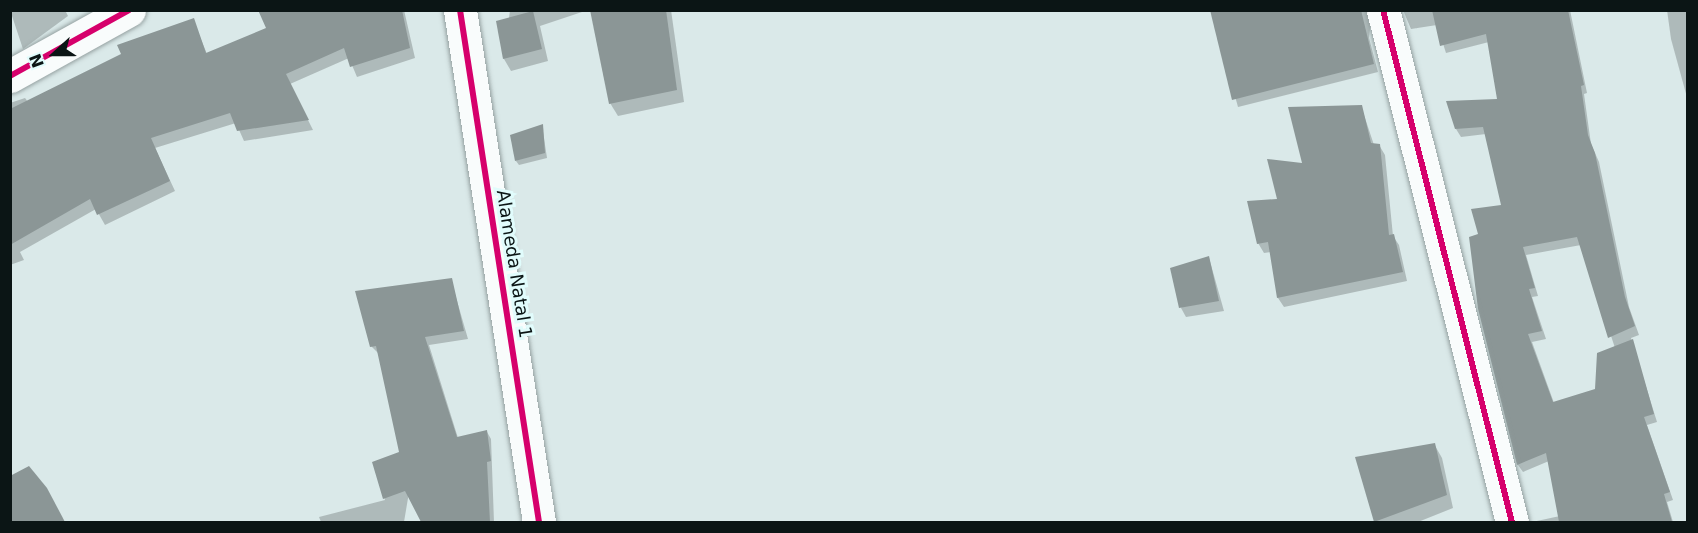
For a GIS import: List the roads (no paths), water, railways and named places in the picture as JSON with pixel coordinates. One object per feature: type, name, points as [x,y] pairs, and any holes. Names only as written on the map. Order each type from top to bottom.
[{"type":"street","points":[[10,76],[129,10]]},
{"type":"street","name":"Alameda Natal 1","points":[[460,10],[539,522]]},
{"type":"street","points":[[1383,10],[1512,522]]}]
